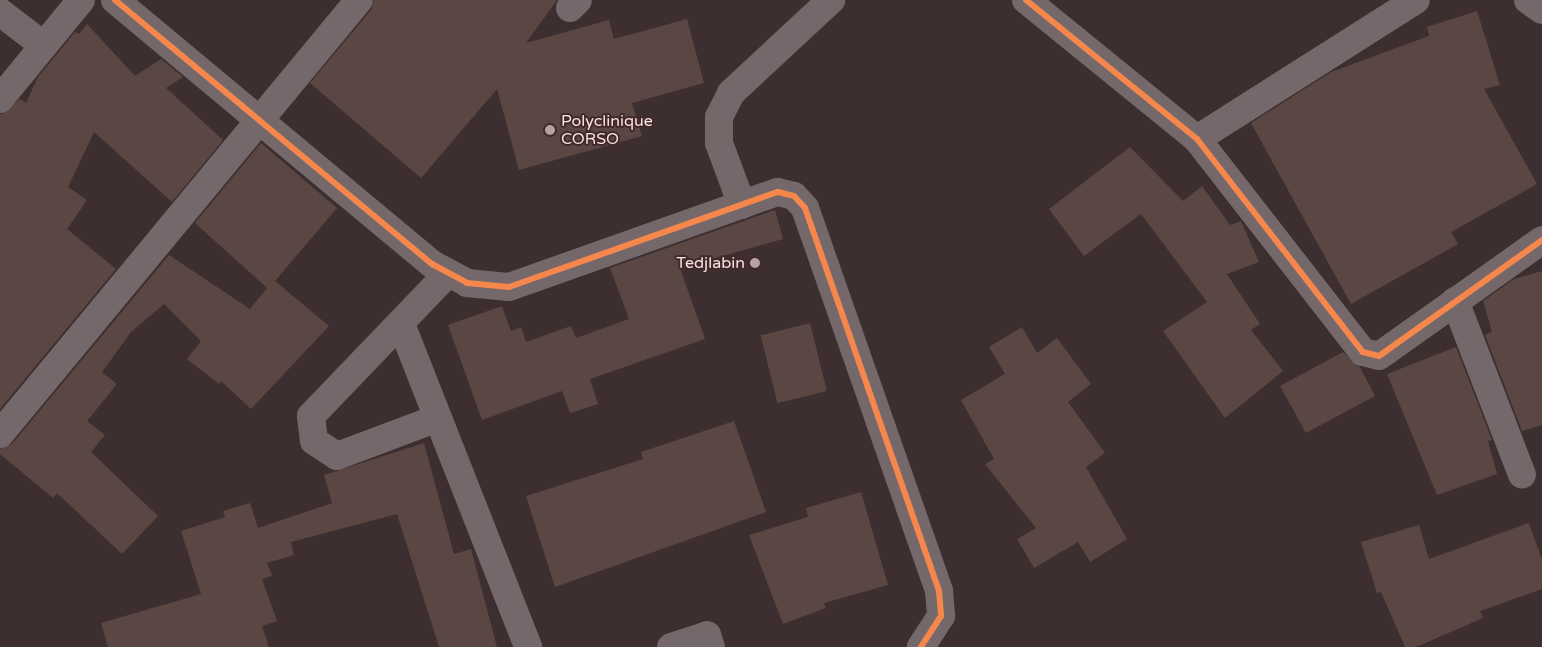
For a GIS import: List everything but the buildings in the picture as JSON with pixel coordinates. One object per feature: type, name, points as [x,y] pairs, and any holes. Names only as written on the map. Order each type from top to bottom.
[{"type":"street","points":[[0,100],[81,0]]},
{"type":"street","points":[[115,0],[448,273],[467,284],[509,287],[778,192],[794,196],[805,208],[939,591],[941,616],[921,647]]},
{"type":"street","points":[[0,434],[262,122],[359,0]]},
{"type":"street","points":[[742,204],[719,143],[719,117],[731,93],[831,0]]},
{"type":"street","points":[[1026,0],[1197,139],[1363,352],[1379,356],[1542,240]]},
{"type":"street","points":[[1197,139],[1416,0]]},
{"type":"street","points":[[1528,0],[1542,10]]},
{"type":"street","points":[[0,12],[43,45]]},
{"type":"street","points":[[438,418],[337,456],[314,441],[311,416],[448,273]]},
{"type":"street","points":[[1455,301],[1522,475]]},
{"type":"street","points":[[401,324],[528,647]]},
{"type":"street","points":[[671,647],[707,635],[711,647]]},
{"type":"cycle path","points":[[115,0],[432,264],[467,283],[509,287],[778,192],[794,196],[805,208],[939,591],[941,616],[921,647]]},
{"type":"cycle path","points":[[1026,0],[1197,139],[1363,352],[1379,356],[1542,240]]},
{"type":"place","name":"Polyclinique CORSO","points":[[550,130]]},
{"type":"place","name":"Tedjlabin","points":[[755,263]]}]
